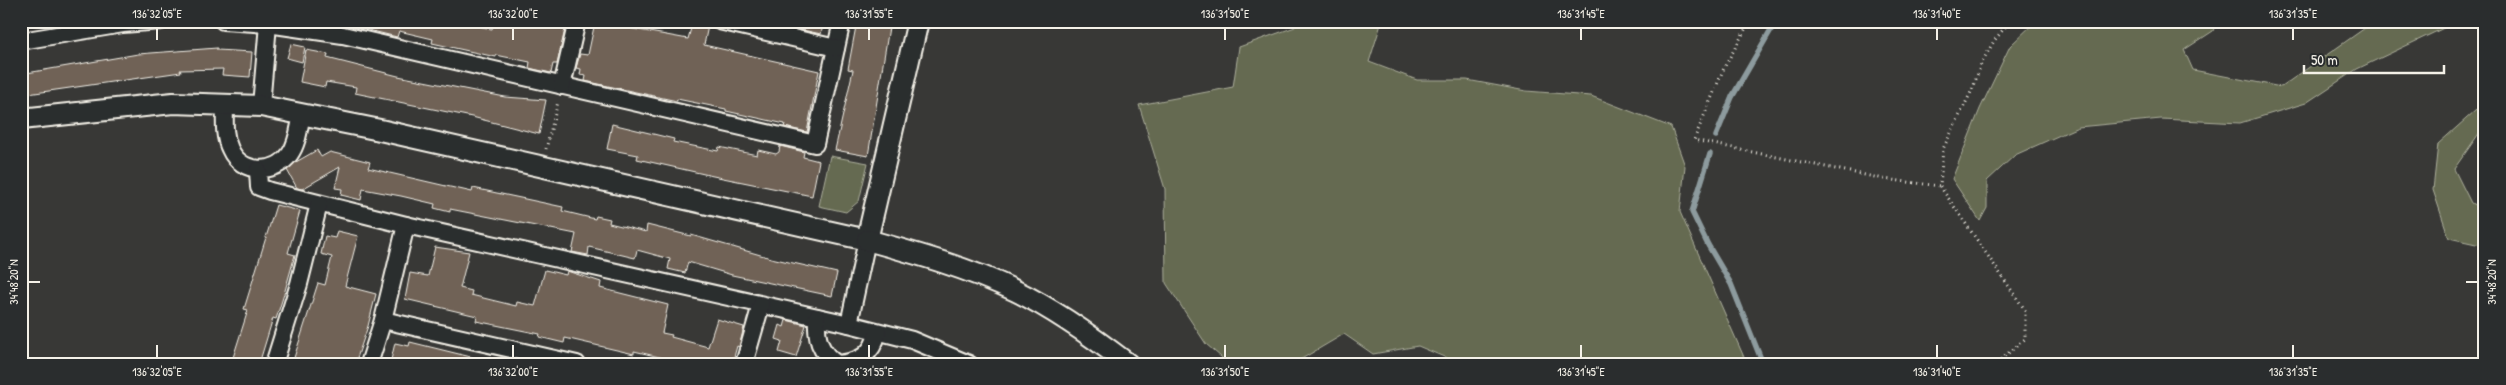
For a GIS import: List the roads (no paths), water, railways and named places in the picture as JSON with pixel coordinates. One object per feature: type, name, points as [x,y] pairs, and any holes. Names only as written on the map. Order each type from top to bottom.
[{"type":"street","points":[[21,41],[124,24],[161,21]]},
{"type":"street","points":[[223,21],[345,28],[562,86],[814,144],[842,21]]},
{"type":"street","points":[[562,86],[577,21]]},
{"type":"street","points":[[719,21],[836,48]]},
{"type":"street","points":[[849,324],[918,21]]},
{"type":"street","points":[[261,106],[268,24]]},
{"type":"street","points":[[21,119],[173,103],[261,106],[302,114],[867,240],[938,260],[1017,292],[1096,340],[1128,364]]},
{"type":"street","points":[[226,104],[225,132],[231,152],[244,164],[258,170],[278,165],[291,153],[302,114]]},
{"type":"street","points":[[258,170],[259,187],[318,204],[849,324],[878,332],[932,356],[969,364]]},
{"type":"street","points":[[274,364],[299,284],[318,204]]},
{"type":"street","points":[[369,364],[383,320],[406,224]]},
{"type":"street","points":[[744,364],[761,305]]},
{"type":"street","points":[[817,317],[816,334],[819,343],[829,358],[837,364],[852,363],[868,354],[875,344],[878,332]]},
{"type":"street","points":[[383,320],[577,364]]},
{"type":"waterway","points":[[1716,136],[1732,97],[1776,21]]},
{"type":"waterway","points":[[1710,154],[1692,212],[1708,245],[1731,284],[1763,364]]}]
